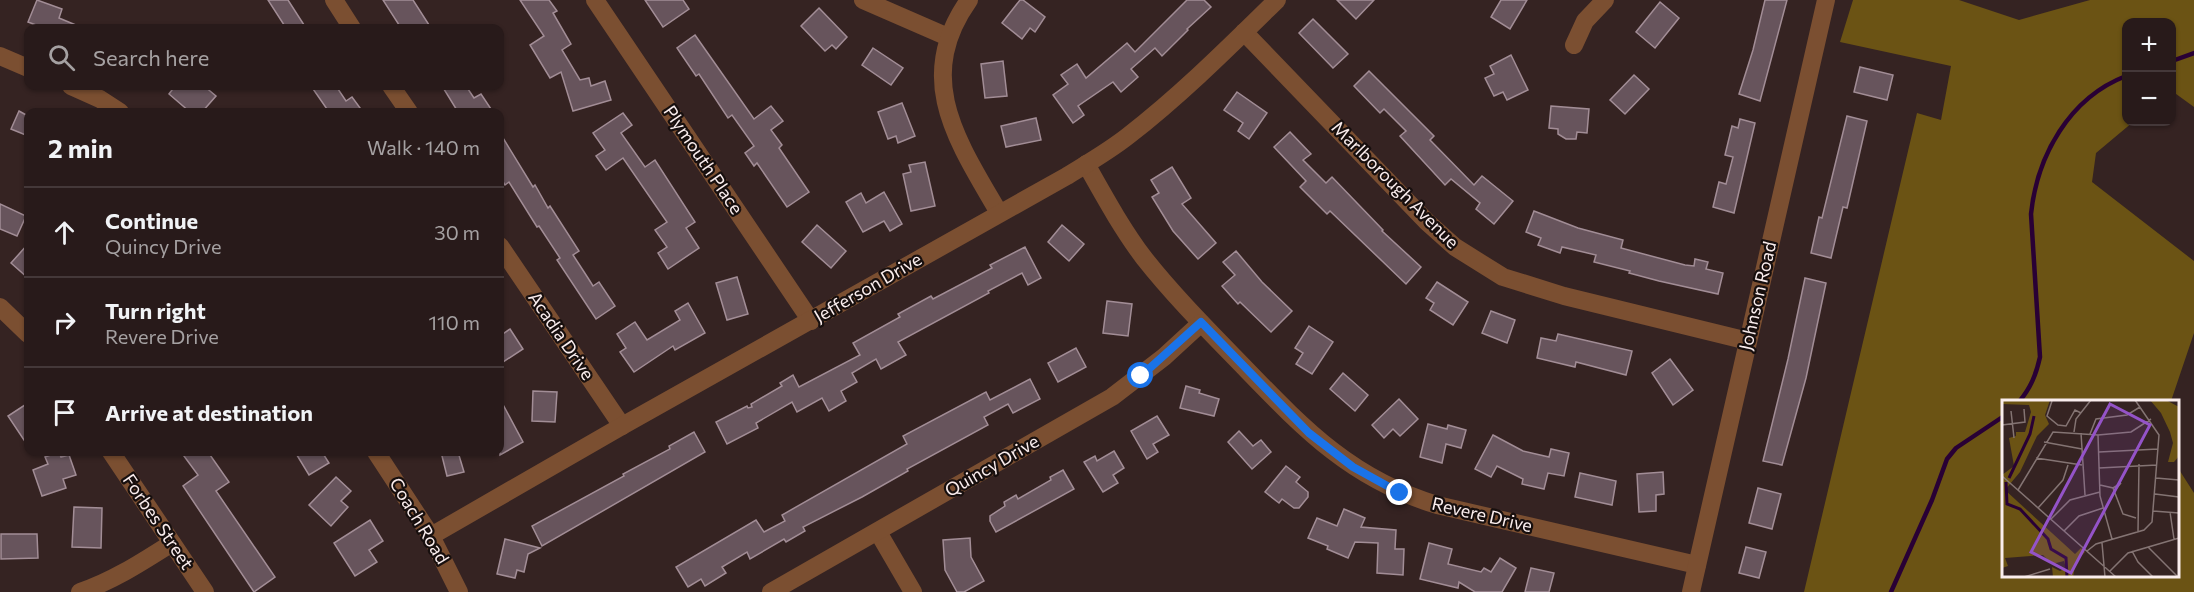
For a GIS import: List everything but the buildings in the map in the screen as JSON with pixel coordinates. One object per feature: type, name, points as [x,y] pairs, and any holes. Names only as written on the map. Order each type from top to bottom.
[{"type":"street","points":[[334,0],[349,24]]},
{"type":"street","name":"Plymouth Place","points":[[595,0],[811,321]]},
{"type":"street","points":[[863,0],[948,38]]},
{"type":"street","points":[[969,0],[959,14],[948,38],[943,76],[949,117],[958,141],[999,213]]},
{"type":"street","name":"Jefferson Drive","points":[[431,536],[1086,164],[1128,136],[1160,110],[1276,0]]},
{"type":"street","points":[[1574,45],[1586,21],[1605,0]]},
{"type":"street","name":"Johnson Road","points":[[1691,592],[1826,0]]},
{"type":"street","name":"Marlborough Avenue","points":[[1244,32],[1427,222],[1455,247],[1486,267],[1503,277],[1549,292],[1748,341]]},
{"type":"street","points":[[0,56],[24,66]]},
{"type":"street","points":[[79,90],[114,108]]},
{"type":"street","points":[[394,90],[406,108]]},
{"type":"street","name":"Revere Drive","points":[[1086,164],[1143,256],[1201,322],[1309,433],[1353,467],[1400,493],[1437,505],[1697,565]]},
{"type":"street","name":"Acadia Drive","points":[[504,252],[622,426]]},
{"type":"street","points":[[0,307],[24,330]]},
{"type":"street","name":"Quincy Drive","points":[[771,592],[1127,387],[1164,357],[1201,322]]},
{"type":"street","name":"Forbes Street","points":[[114,456],[205,592]]},
{"type":"street","name":"Coach Road","points":[[379,456],[431,536],[459,592]]},
{"type":"street","points":[[878,532],[913,592]]},
{"type":"street","points":[[80,592],[129,570],[172,543]]},
{"type":"shaded area","points":[[1853,0],[1959,0],[2019,20],[2090,0],[2194,0],[2194,107],[2176,94],[2176,18],[2122,18],[2122,126],[2128,126],[2096,153],[2092,182],[2194,261],[2194,333],[2171,400],[2002,400],[2002,577],[2179,577],[2179,470],[2194,493],[2194,592],[1804,592],[1917,113],[1941,120],[1951,66],[1840,42]]},
{"type":"waterway","points":[[2176,60],[2194,53]]},
{"type":"waterway","points":[[2020,400],[2037,370],[2040,357],[2031,214],[2040,171],[2059,132],[2072,114],[2106,86],[2122,78]]},
{"type":"waterway","points":[[1891,592],[1932,500],[1947,459],[1956,448],[2002,417]]},
{"type":"route","points":[[1141,376],[1201,322],[1309,433],[1353,467],[1400,493]]}]
